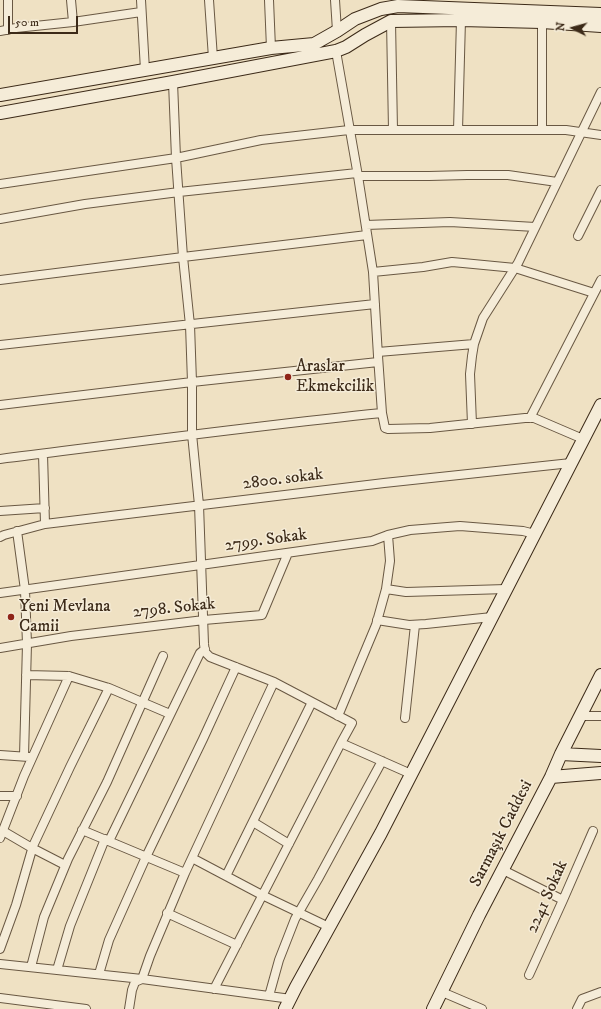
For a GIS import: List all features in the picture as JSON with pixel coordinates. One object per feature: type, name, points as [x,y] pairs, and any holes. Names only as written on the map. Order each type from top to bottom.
[{"type":"main road","points":[[0,95],[271,48],[314,44],[355,19],[398,3],[466,4],[601,14]]},
{"type":"main road","points":[[0,113],[336,52],[391,21],[461,20],[542,22],[601,26]]},
{"type":"main road","points":[[288,1004],[381,833],[601,405]]},
{"type":"main road","name":"Sarmaşık Caddesi","points":[[433,1009],[600,678]]},
{"type":"main road","points":[[561,754],[601,756]]},
{"type":"main road","points":[[551,777],[601,773]]},
{"type":"street","points":[[8,0],[4,31],[141,12]]},
{"type":"street","points":[[71,0],[73,22]]},
{"type":"street","points":[[140,0],[145,70]]},
{"type":"street","points":[[209,0],[213,58]]},
{"type":"street","points":[[268,0],[271,48]]},
{"type":"street","points":[[335,0],[337,31]]},
{"type":"street","points":[[458,130],[461,20]]},
{"type":"street","points":[[391,21],[393,130]]},
{"type":"street","points":[[542,22],[542,130]]},
{"type":"street","points":[[336,52],[373,272],[378,362],[382,413],[385,428],[430,428],[534,418],[583,439]]},
{"type":"street","points":[[173,82],[176,158],[183,256],[190,325],[192,434],[199,505],[204,649],[210,657],[274,682],[352,723],[214,989]]},
{"type":"street","points":[[472,424],[470,374],[474,344],[483,318],[515,268],[601,92]]},
{"type":"street","points":[[0,184],[176,158],[261,140],[349,130],[566,130],[601,135]]},
{"type":"street","points":[[0,219],[85,204],[179,192],[357,174],[429,176],[508,175],[557,182]]},
{"type":"street","points":[[578,236],[601,190]]},
{"type":"street","points":[[366,226],[450,222],[535,227]]},
{"type":"street","points":[[0,280],[183,256],[367,235]]},
{"type":"street","points":[[373,272],[423,267],[452,262],[515,268],[594,293]]},
{"type":"street","points":[[530,418],[601,280]]},
{"type":"street","points":[[0,345],[375,304]]},
{"type":"street","points":[[378,352],[474,344]]},
{"type":"street","points":[[0,406],[192,382],[378,362]]},
{"type":"street","points":[[0,459],[192,434],[382,413]]},
{"type":"street","points":[[43,454],[45,524]]},
{"type":"street","name":"2800. sokak","points":[[0,537],[45,524],[442,476],[571,463]]},
{"type":"street","points":[[0,511],[44,508]]},
{"type":"street","name":"2799. Sokak","points":[[0,593],[372,541],[388,535],[410,530],[460,526],[523,531],[535,534]]},
{"type":"street","points":[[18,531],[25,590],[27,644],[24,756]]},
{"type":"street","points":[[338,716],[377,620],[386,589],[390,561],[388,535]]},
{"type":"street","name":"2798. Sokak","points":[[0,648],[71,636],[204,620],[262,615],[288,553]]},
{"type":"street","points":[[386,589],[406,592],[506,589]]},
{"type":"street","points":[[377,620],[415,625],[492,617]]},
{"type":"street","points":[[404,718],[415,625]]},
{"type":"street","points":[[57,970],[70,926],[107,840],[200,653],[204,649]]},
{"type":"street","points":[[31,967],[44,917],[65,865],[107,782],[163,656]]},
{"type":"street","points":[[99,974],[110,940],[146,856],[236,667]]},
{"type":"street","points":[[26,675],[69,676],[109,688],[170,714]]},
{"type":"street","points":[[65,865],[1,834],[69,676]]},
{"type":"street","points":[[129,1009],[135,982],[142,979],[150,956],[185,873],[274,682]]},
{"type":"street","points":[[0,949],[16,905],[32,848],[109,688]]},
{"type":"street","points":[[226,876],[312,702]]},
{"type":"street","points":[[581,716],[601,716]]},
{"type":"street","points":[[341,743],[411,774]]},
{"type":"street","points":[[0,755],[33,757]]},
{"type":"street","points":[[269,996],[279,960],[295,919],[382,761]]},
{"type":"street","points":[[0,796],[17,796]]},
{"type":"street","points":[[253,822],[289,844]]},
{"type":"street","points":[[82,830],[185,873]]},
{"type":"street","name":"2241 Sokak","points":[[529,975],[593,831]]},
{"type":"street","points":[[192,858],[262,895],[329,927]]},
{"type":"street","points":[[503,870],[563,900]]},
{"type":"street","points":[[168,913],[237,945]]},
{"type":"street","points":[[0,964],[142,979],[269,996],[288,1004]]},
{"type":"street","points":[[442,992],[482,1009]]},
{"type":"street","points":[[577,1009],[582,999],[601,992]]},
{"type":"street","points":[[0,998],[86,1009]]},
{"type":"place","name":"Araslar Ekmekcilik","points":[[288,377]]},
{"type":"place","name":"Yeni Mevlana Camii","points":[[11,617]]}]
